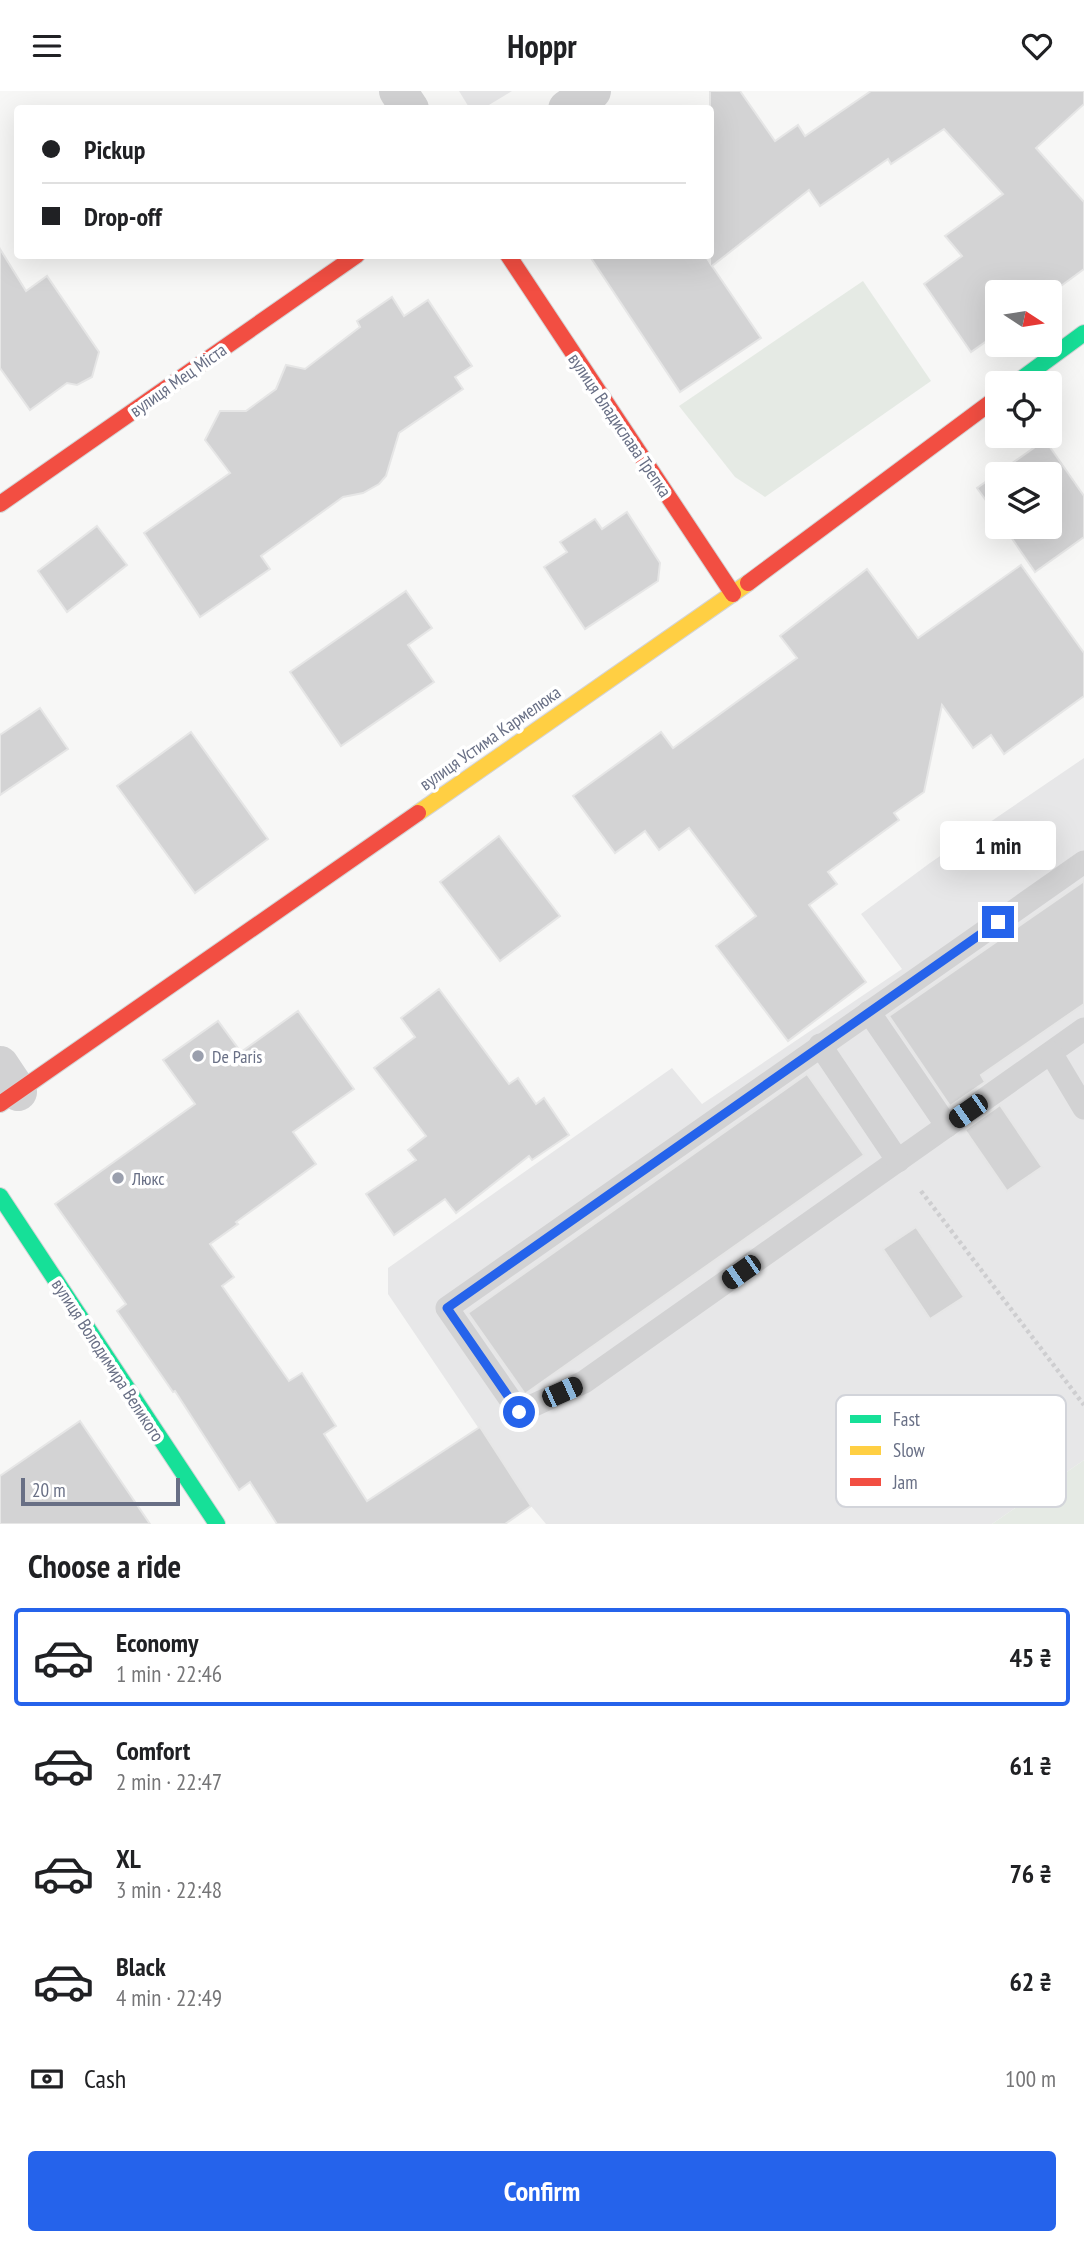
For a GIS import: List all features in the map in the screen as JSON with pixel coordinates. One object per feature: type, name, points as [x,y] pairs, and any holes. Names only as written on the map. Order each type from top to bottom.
[{"type":"street","points":[[573,105],[592,91]]},
{"type":"street","name":"вулиця Мец Міста","points":[[0,504],[351,259]]},
{"type":"street","name":"вулиця Владислава Трепка","points":[[511,259],[733,594]]},
{"type":"street","points":[[1032,371],[1084,333]]},
{"type":"street","name":"вулиця Устима Кармелюка","points":[[6,1087],[733,594],[985,407]]},
{"type":"street","name":"вулиця Володимира Великого","points":[[0,1196],[217,1524]]},
{"type":"lane","points":[[1084,862],[447,1308],[519,1412],[584,1383],[1084,1029]]},
{"type":"lane","points":[[869,1012],[947,1126]]},
{"type":"lane","points":[[820,1045],[898,1161]]},
{"type":"lane","points":[[1051,1053],[1084,1108]]},
{"type":"path","points":[[898,1161],[1084,1405]]},
{"type":"shaded area","points":[[459,91],[512,91],[489,105],[468,105]]},
{"type":"shaded area","points":[[863,281],[931,381],[765,497],[735,477],[679,406]]},
{"type":"shaded area","points":[[1084,758],[1084,1460],[1066,1473],[1066,1395],[836,1395],[836,1507],[1016,1507],[992,1524],[546,1524],[531,1506],[388,1294],[388,1268],[672,1068],[702,1104],[902,969],[861,914],[930,863]]},
{"type":"shaded area","points":[[1084,1460],[1084,1524],[992,1524],[1016,1507],[1066,1507],[1066,1473]]},
{"type":"building","points":[[710,91],[740,91],[775,141],[798,125],[805,136],[871,91],[1084,91],[1084,104],[1036,148],[1084,202],[1084,269],[1062,285],[1062,280],[985,280],[985,342],[971,352],[924,284],[962,256],[945,236],[1003,194],[944,129],[891,164],[888,159],[820,206],[809,190],[712,266],[761,338],[680,392],[592,259],[708,259],[710,263],[710,259],[714,259],[714,105],[710,105]]},
{"type":"building","points":[[0,249],[26,291],[47,276],[99,352],[92,377],[77,385],[67,383],[30,410],[0,368]]},
{"type":"building","points":[[392,297],[404,316],[428,300],[472,366],[455,377],[463,389],[399,433],[386,476],[379,484],[363,493],[343,497],[261,556],[270,569],[200,617],[144,533],[230,473],[205,440],[220,411],[246,411],[276,389],[286,365],[305,369],[360,327],[357,321]]},
{"type":"building","points":[[1034,448],[1051,448],[1060,462],[1014,462]]},
{"type":"building","points":[[1062,464],[1084,496],[1084,537],[1035,572],[1012,539],[1062,539]]},
{"type":"building","points":[[985,482],[985,499],[977,488]]},
{"type":"building","points":[[627,512],[660,563],[658,581],[585,629],[544,567],[567,552],[560,542],[595,519],[602,529]]},
{"type":"building","points":[[97,526],[127,565],[67,612],[38,571]]},
{"type":"building","points":[[1021,565],[1084,653],[1084,696],[1004,754],[991,735],[973,748],[942,705],[924,792],[894,813],[899,820],[828,872],[837,884],[809,905],[866,982],[788,1041],[716,946],[756,916],[689,828],[659,850],[645,831],[615,853],[573,796],[661,732],[673,748],[797,658],[780,636],[867,569],[918,638]]},
{"type":"building","points":[[406,591],[432,628],[408,645],[434,682],[341,746],[290,672]]},
{"type":"building","points":[[40,708],[68,749],[0,795],[0,735]]},
{"type":"building","points":[[191,732],[268,839],[195,893],[117,786]]},
{"type":"building","points":[[499,836],[560,916],[500,961],[440,882]]},
{"type":"building","points":[[1084,881],[1084,1004],[981,1075],[985,1082],[950,1106],[889,1016]]},
{"type":"building","points":[[439,989],[509,1084],[518,1078],[536,1104],[544,1098],[569,1135],[532,1160],[529,1156],[456,1213],[445,1199],[394,1235],[366,1194],[416,1160],[408,1150],[426,1136],[374,1068],[415,1037],[401,1018]]},
{"type":"building","points":[[298,1011],[354,1089],[293,1132],[316,1164],[210,1244],[234,1277],[222,1286],[289,1381],[302,1373],[336,1426],[324,1434],[367,1501],[480,1427],[531,1506],[505,1524],[277,1524],[250,1482],[239,1490],[175,1391],[173,1392],[117,1311],[126,1304],[55,1204],[195,1104],[163,1060],[218,1021],[241,1052]]},
{"type":"building","points":[[807,1074],[864,1155],[525,1394],[468,1313]]},
{"type":"building","points":[[1000,1105],[1042,1167],[1007,1191],[965,1130]]},
{"type":"building","points":[[916,1227],[964,1297],[930,1319],[883,1249]]},
{"type":"building","points":[[80,1421],[150,1524],[0,1524],[0,1476]]},
{"type":"traffic: fast","points":[[1032,371],[1084,333]]},
{"type":"traffic: fast","points":[[0,1196],[217,1524]]},
{"type":"traffic: slow","points":[[418,813],[748,583]]},
{"type":"traffic: jam","points":[[0,504],[351,259]]},
{"type":"traffic: jam","points":[[511,259],[733,594]]},
{"type":"traffic: jam","points":[[748,583],[985,407]]},
{"type":"traffic: jam","points":[[0,1104],[418,813]]},
{"type":"place","name":"De Paris","points":[[198,1056]]},
{"type":"place","name":"Люкс","points":[[118,1178]]},
{"type":"route","points":[[519,1412],[447,1308],[998,922]]}]
